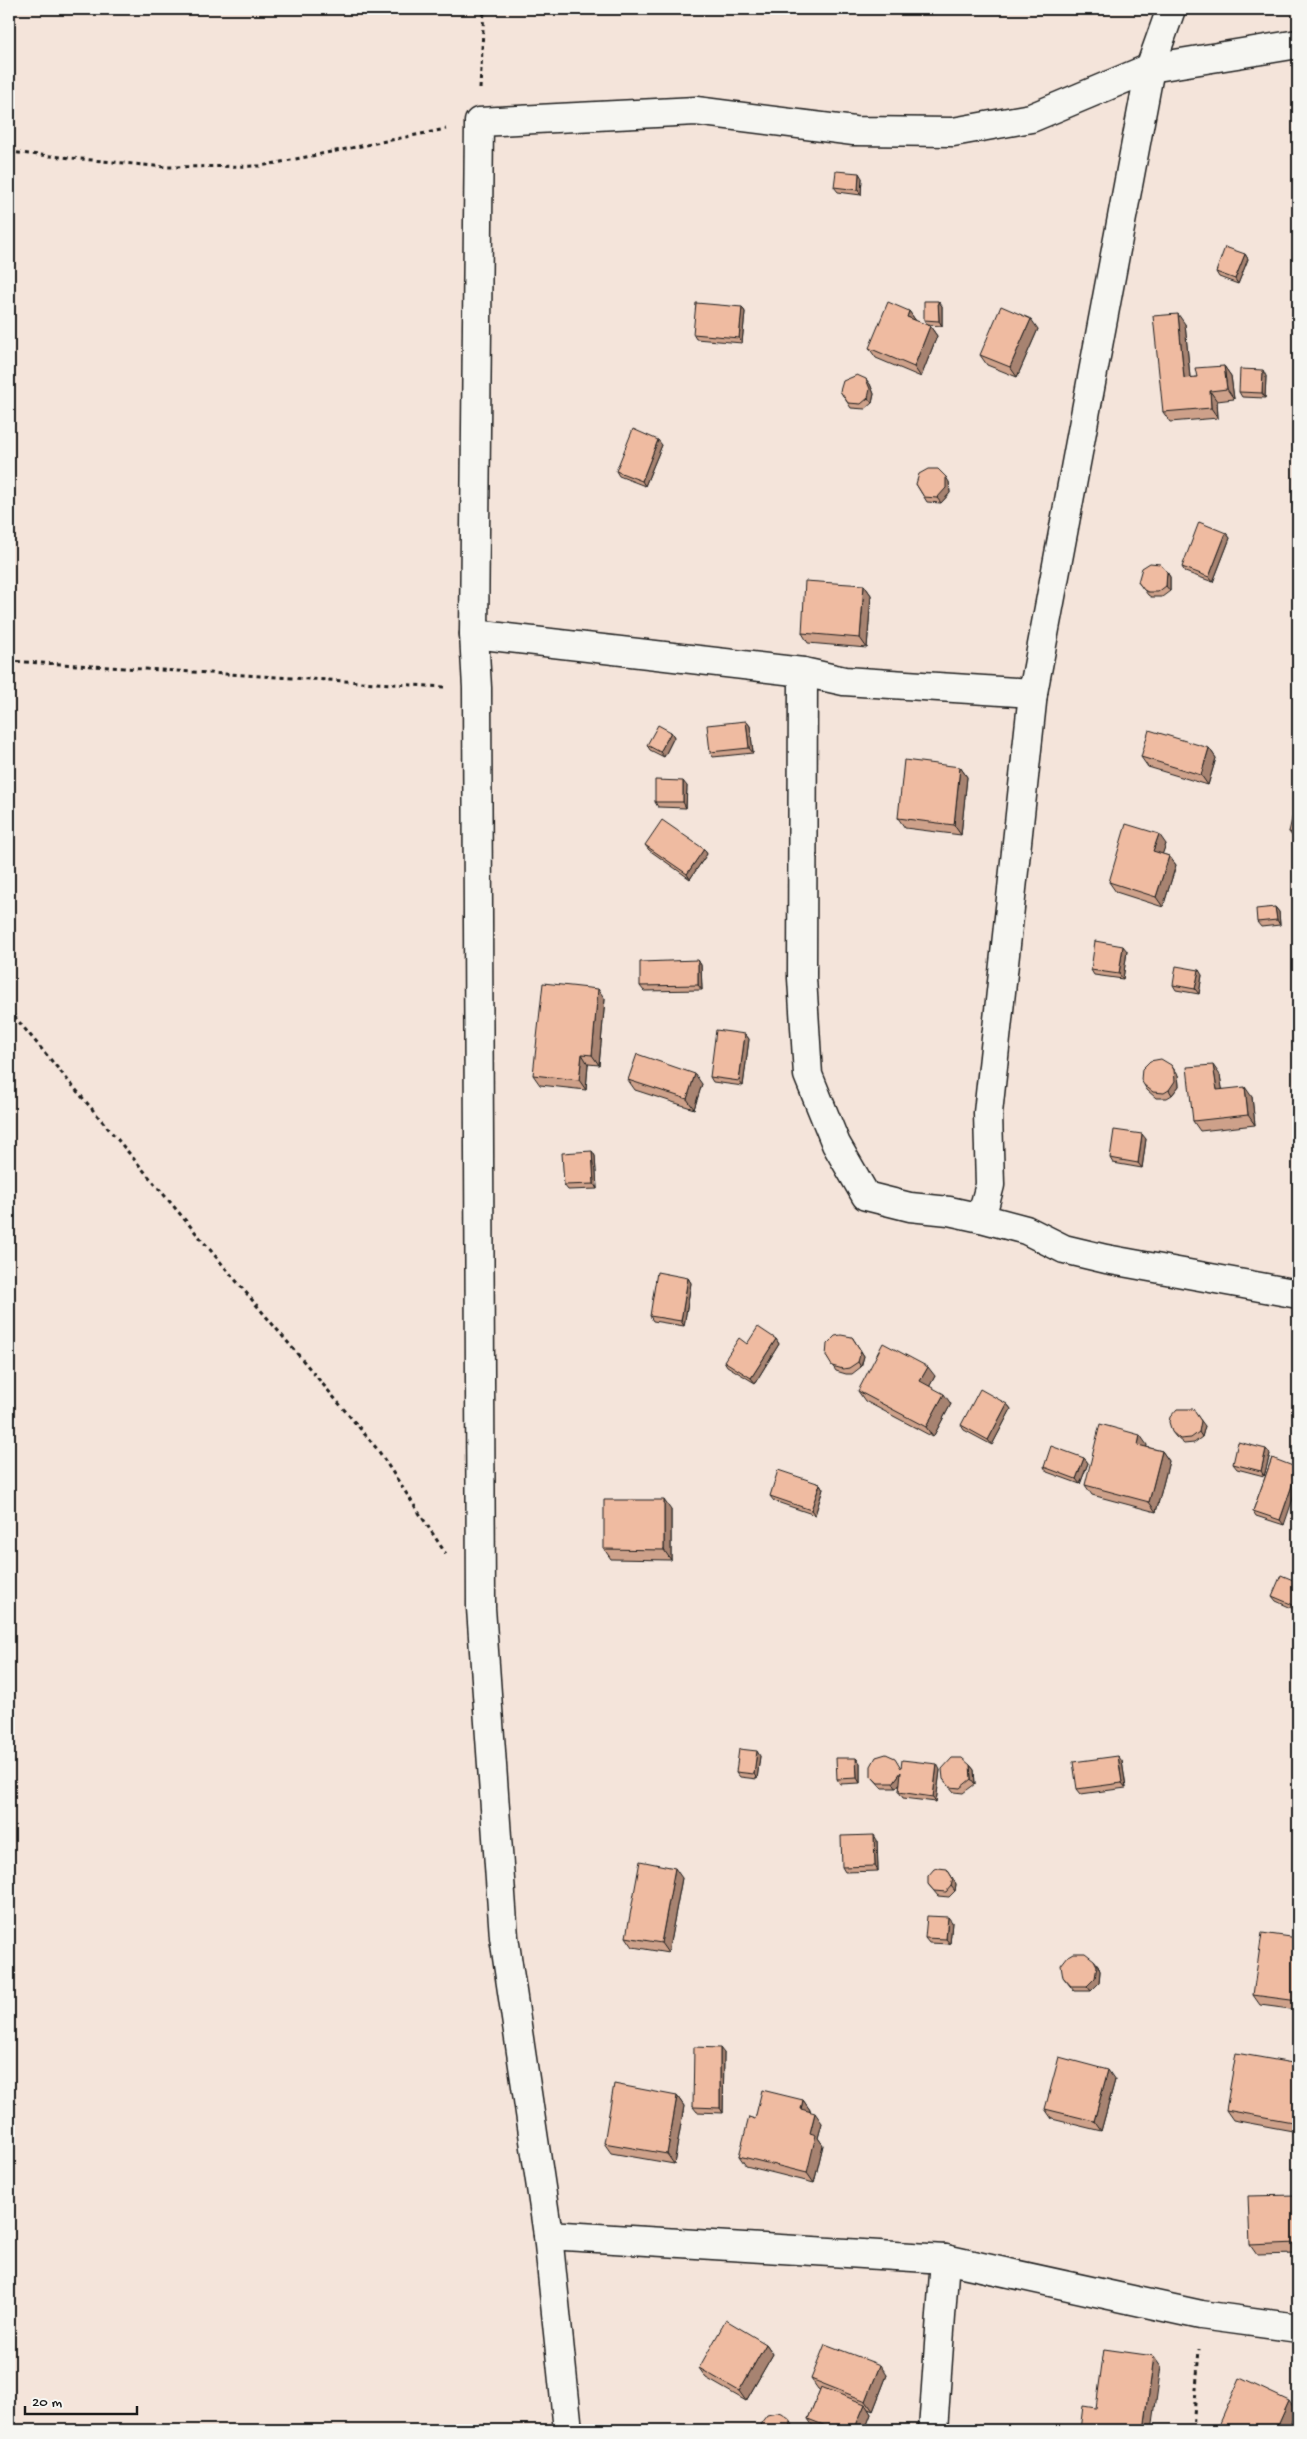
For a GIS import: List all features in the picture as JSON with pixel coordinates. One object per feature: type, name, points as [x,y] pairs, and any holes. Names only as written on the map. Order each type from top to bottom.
[{"type":"street","points":[[982,1218],[990,1185],[988,1113],[1033,693],[1150,68],[1171,9]]},
{"type":"street","points":[[568,2430],[548,2235],[504,1938],[481,1608],[477,688],[474,634],[479,122],[696,111],[854,131],[953,132],[1030,118],[1150,68],[1298,44]]},
{"type":"street","points":[[474,634],[803,672],[844,681],[1033,693]]},
{"type":"street","points":[[803,672],[802,978],[808,1075],[836,1144],[866,1196],[910,1207],[949,1211],[982,1218],[1026,1230],[1064,1249],[1106,1259],[1298,1294]]},
{"type":"street","points":[[548,2235],[945,2259],[1201,2315],[1298,2328]]},
{"type":"street","points":[[933,2430],[945,2259]]},
{"type":"path","points":[[9,152],[165,167],[261,166],[479,122],[484,9]]},
{"type":"path","points":[[9,661],[477,688]]},
{"type":"path","points":[[9,1010],[378,1450],[449,1558]]},
{"type":"path","points":[[1193,2430],[1201,2315]]},
{"type":"building","points":[[836,171],[859,173],[858,190],[834,187]]},
{"type":"building","points":[[1225,247],[1245,254],[1235,279],[1216,272]]},
{"type":"building","points":[[924,301],[938,301],[939,321],[924,320]]},
{"type":"building","points":[[888,302],[909,311],[907,317],[930,326],[914,367],[869,348]]},
{"type":"building","points":[[696,303],[742,307],[739,338],[693,334]]},
{"type":"building","points":[[1001,306],[1031,319],[1010,367],[980,355]]},
{"type":"building","points":[[1178,314],[1184,378],[1197,377],[1195,368],[1224,366],[1227,389],[1210,391],[1211,408],[1163,412],[1153,316]]},
{"type":"building","points":[[1240,369],[1263,370],[1262,393],[1239,392]]},
{"type":"building","points":[[857,375],[866,379],[870,389],[868,398],[861,404],[848,403],[840,391],[843,381]]},
{"type":"building","points":[[633,429],[658,440],[642,481],[616,471]]},
{"type":"building","points":[[928,469],[938,469],[946,477],[946,488],[937,498],[924,497],[916,484],[919,474]]},
{"type":"building","points":[[1199,522],[1226,533],[1209,577],[1182,567]]},
{"type":"building","points":[[1150,563],[1160,564],[1167,572],[1166,586],[1158,592],[1144,590],[1138,582],[1142,568]]},
{"type":"building","points":[[805,581],[864,585],[860,638],[802,633]]},
{"type":"building","points":[[746,721],[749,748],[710,752],[707,725]]},
{"type":"building","points":[[658,725],[671,732],[660,752],[647,745]]},
{"type":"building","points":[[1149,730],[1209,748],[1201,775],[1141,757]]},
{"type":"building","points":[[904,760],[960,767],[954,825],[898,818]]},
{"type":"building","points":[[655,780],[683,781],[683,802],[655,802]]},
{"type":"building","points":[[1294,810],[1298,811],[1298,834],[1289,832]]},
{"type":"building","points":[[662,820],[704,849],[687,874],[645,845]]},
{"type":"building","points":[[1126,824],[1159,834],[1153,851],[1169,856],[1156,897],[1109,882]]},
{"type":"building","points":[[1275,907],[1277,920],[1257,922],[1256,909]]},
{"type":"building","points":[[1095,941],[1123,946],[1119,974],[1091,970]]},
{"type":"building","points":[[698,960],[698,985],[640,986],[640,962]]},
{"type":"building","points":[[1176,966],[1199,970],[1195,989],[1173,985]]},
{"type":"building","points":[[543,983],[598,989],[592,1055],[582,1054],[579,1080],[533,1075]]},
{"type":"building","points":[[716,1030],[745,1034],[739,1081],[710,1077]]},
{"type":"building","points":[[637,1054],[695,1074],[687,1099],[628,1080]]},
{"type":"building","points":[[1161,1059],[1171,1065],[1174,1070],[1175,1081],[1169,1090],[1164,1093],[1153,1092],[1141,1080],[1142,1069],[1150,1061]]},
{"type":"building","points":[[1213,1065],[1217,1090],[1245,1087],[1248,1115],[1193,1121],[1187,1067]]},
{"type":"building","points":[[1114,1130],[1142,1134],[1138,1163],[1110,1158]]},
{"type":"building","points":[[592,1151],[594,1184],[564,1185],[562,1153]]},
{"type":"building","points":[[657,1272],[688,1278],[681,1321],[650,1316]]},
{"type":"building","points":[[758,1327],[776,1339],[751,1378],[724,1361],[739,1338],[747,1344]]},
{"type":"building","points":[[835,1336],[852,1337],[861,1351],[858,1362],[849,1368],[843,1369],[832,1366],[826,1356],[827,1344]]},
{"type":"building","points":[[883,1343],[928,1367],[920,1381],[944,1394],[926,1427],[858,1391]]},
{"type":"building","points":[[980,1389],[1007,1404],[988,1440],[961,1425]]},
{"type":"building","points":[[1177,1409],[1193,1409],[1201,1421],[1199,1432],[1191,1438],[1180,1439],[1172,1432],[1169,1422],[1170,1417]]},
{"type":"building","points":[[1100,1424],[1140,1435],[1138,1445],[1162,1451],[1149,1502],[1085,1485]]},
{"type":"building","points":[[1238,1442],[1266,1449],[1261,1471],[1233,1464]]},
{"type":"building","points":[[1051,1446],[1084,1458],[1076,1479],[1044,1467]]},
{"type":"building","points":[[1272,1458],[1298,1468],[1280,1520],[1253,1511]]},
{"type":"building","points":[[778,1470],[820,1484],[811,1510],[770,1496]]},
{"type":"building","points":[[604,1500],[664,1500],[664,1550],[604,1549]]},
{"type":"building","points":[[1281,1575],[1298,1582],[1298,1607],[1272,1596]]},
{"type":"building","points":[[739,1749],[757,1751],[754,1774],[736,1772]]},
{"type":"building","points":[[886,1754],[895,1758],[901,1768],[902,1760],[937,1764],[933,1797],[899,1792],[901,1772],[893,1783],[878,1783],[871,1776],[871,1766],[876,1757]]},
{"type":"building","points":[[1118,1756],[1122,1783],[1077,1789],[1073,1762]]},
{"type":"building","points":[[836,1758],[856,1758],[857,1778],[837,1779]]},
{"type":"building","points":[[952,1758],[962,1758],[970,1765],[971,1779],[960,1788],[950,1787],[943,1779],[942,1769]]},
{"type":"building","points":[[874,1835],[875,1866],[842,1867],[841,1836]]},
{"type":"building","points":[[640,1861],[675,1868],[661,1943],[626,1937]]},
{"type":"building","points":[[934,1869],[947,1869],[953,1879],[951,1886],[946,1892],[934,1891],[928,1884],[928,1876]]},
{"type":"building","points":[[927,1916],[948,1917],[946,1939],[925,1938]]},
{"type":"building","points":[[1262,1933],[1298,1938],[1298,2001],[1253,1995]]},
{"type":"building","points":[[1073,1953],[1085,1953],[1094,1960],[1097,1966],[1095,1978],[1087,1986],[1071,1986],[1063,1977],[1061,1965]]},
{"type":"building","points":[[694,2047],[720,2048],[720,2108],[693,2107]]},
{"type":"building","points":[[1236,2053],[1298,2064],[1298,2123],[1226,2110]]},
{"type":"building","points":[[1059,2057],[1108,2070],[1094,2121],[1045,2109]]},
{"type":"building","points":[[614,2084],[677,2096],[667,2154],[604,2143]]},
{"type":"building","points":[[762,2090],[803,2100],[801,2109],[815,2113],[810,2133],[816,2135],[807,2173],[739,2156],[749,2117],[755,2119]]},
{"type":"building","points":[[1296,2195],[1297,2243],[1250,2245],[1248,2196]]},
{"type":"building","points":[[726,2320],[766,2344],[739,2391],[699,2368]]},
{"type":"building","points":[[825,2344],[880,2365],[866,2401],[811,2379]]},
{"type":"building","points":[[1104,2349],[1154,2356],[1144,2430],[1080,2430],[1083,2406],[1096,2408]]},
{"type":"building","points":[[1240,2378],[1289,2401],[1276,2430],[1217,2430]]},
{"type":"building","points":[[821,2387],[865,2404],[854,2430],[836,2430],[808,2419]]},
{"type":"building","points":[[777,2413],[790,2420],[790,2430],[760,2430],[761,2423],[767,2415]]}]
